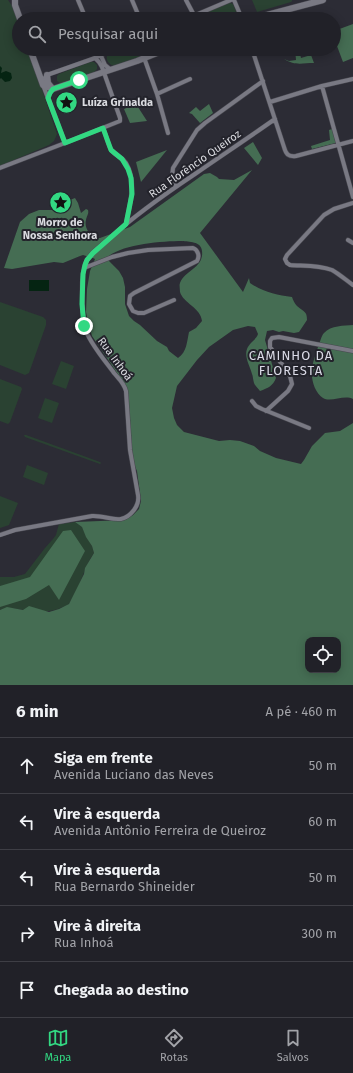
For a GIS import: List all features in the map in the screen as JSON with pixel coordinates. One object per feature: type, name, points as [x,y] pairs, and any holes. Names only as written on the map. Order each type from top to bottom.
[{"type":"main road","points":[[272,12],[297,3],[323,0]]},
{"type":"main road","points":[[14,2],[18,12]]},
{"type":"main road","points":[[33,56],[43,85],[53,89],[104,73],[150,56]]},
{"type":"main road","points":[[47,75],[48,83],[53,89]]},
{"type":"street","points":[[78,0],[83,12]]},
{"type":"street","points":[[132,0],[137,12]]},
{"type":"street","points":[[186,0],[192,12]]},
{"type":"street","points":[[206,12],[233,0],[239,12]]},
{"type":"street","points":[[65,143],[43,85],[44,79],[47,75],[98,56]]},
{"type":"street","points":[[101,56],[111,70]]},
{"type":"street","points":[[254,56],[288,155],[291,157],[296,156],[353,141]]},
{"type":"street","points":[[0,168],[120,121],[104,73],[99,62],[95,58]]},
{"type":"street","points":[[145,58],[168,133]]},
{"type":"street","points":[[157,94],[190,79]]},
{"type":"street","points":[[270,102],[322,86],[353,79]]},
{"type":"street","points":[[176,187],[172,177],[173,168],[197,130],[263,81]]},
{"type":"street","points":[[322,86],[353,197]]},
{"type":"street","points":[[48,98],[53,89]]},
{"type":"street","name":"Rua Florêncio Queiroz","points":[[126,224],[176,187],[275,119]]},
{"type":"street","points":[[84,268],[90,256],[126,224],[132,194],[131,178],[125,162],[111,150],[103,128]]},
{"type":"street","points":[[353,203],[334,209],[324,215],[286,256],[286,261],[290,265],[328,269],[335,272],[353,285]]},
{"type":"street","points":[[348,240],[353,243]]},
{"type":"street","points":[[84,268],[112,257],[128,253],[148,250],[193,248],[196,250],[199,257],[195,263],[134,292],[129,299],[129,304],[133,311],[141,314],[174,300]]},
{"type":"street","name":"Rua Inhoá","points":[[0,535],[15,530],[92,516],[117,520],[123,519],[130,514],[137,505],[138,495],[130,450],[126,391],[122,382],[90,340],[85,329],[82,304],[84,268]]},
{"type":"street","points":[[266,411],[288,391],[292,384],[290,376],[270,347],[270,341],[272,338],[279,337],[353,351]]},
{"type":"street","points":[[252,401],[259,408],[309,428]]},
{"type":"shaded area","points":[[0,0],[8,0],[15,12],[12,12],[12,56],[30,56],[57,134],[54,141],[49,145],[0,166]]},
{"type":"shaded area","points":[[252,0],[292,0],[292,1],[257,12]]},
{"type":"shaded area","points":[[230,3],[233,4],[236,12],[207,12]]},
{"type":"shaded area","points":[[353,24],[353,58],[343,62],[341,56],[341,28]]},
{"type":"shaded area","points":[[142,56],[114,66],[108,62],[107,57]]},
{"type":"shaded area","points":[[296,56],[301,56],[301,58],[311,56],[314,63],[302,64],[295,63],[288,61],[284,59],[289,61],[296,60]]},
{"type":"shaded area","points":[[90,62],[94,62],[97,65],[97,69],[94,72],[63,83],[57,81],[57,76],[59,74]]},
{"type":"shaded area","points":[[0,66],[2,68],[1,73],[6,71],[11,73],[12,78],[10,81],[5,82],[1,78],[0,79]]},
{"type":"shaded area","points":[[136,104],[147,121],[130,123],[124,109]]},
{"type":"shaded area","points":[[209,104],[213,113],[200,123],[192,114],[189,113],[196,107],[200,111]]},
{"type":"shaded area","points":[[332,129],[336,143],[312,149],[311,146],[330,140],[329,130]]},
{"type":"shaded area","points":[[253,142],[262,158],[258,165],[244,148]]},
{"type":"shaded area","points":[[167,150],[141,182],[136,162]]},
{"type":"shaded area","points":[[252,170],[200,233],[243,292],[249,278],[250,283],[260,289],[292,297],[296,305],[306,313],[307,320],[299,332],[267,331],[265,340],[276,378],[270,386],[260,391],[254,383],[246,355],[248,347],[258,334],[255,327],[248,326],[233,330],[209,347],[177,386],[172,408],[174,418],[177,425],[184,432],[219,441],[240,441],[254,446],[260,451],[276,458],[301,464],[312,446],[325,433],[340,431],[353,423],[353,685],[0,685],[0,610],[7,607],[23,610],[29,606],[49,612],[69,604],[84,574],[85,568],[94,553],[82,527],[75,522],[125,520],[139,509],[141,501],[137,471],[131,458],[124,383],[92,336],[86,312],[87,289],[90,271],[95,259],[83,255],[63,263],[54,262],[12,269],[4,268],[20,222],[29,214],[39,210],[56,210],[64,203],[75,198],[81,213],[86,209],[88,210],[86,228],[94,238],[100,238],[130,227],[204,174],[210,173],[219,179],[234,180]],"holes":[[[165,242],[191,242],[199,245],[202,251],[202,257],[197,265],[182,279],[180,283],[180,292],[182,296],[199,313],[202,321],[196,328],[189,332],[185,350],[178,358],[129,316],[125,304],[125,287],[123,278],[119,271],[109,261],[109,256],[134,246]]]},
{"type":"shaded area","points":[[29,280],[49,280],[49,291],[29,291]]},
{"type":"shaded area","points":[[0,302],[43,317],[46,320],[46,325],[29,373],[25,375],[0,365]]},
{"type":"shaded area","points":[[353,325],[353,399],[346,397],[330,400],[323,398],[316,390],[312,375],[313,362],[321,338],[327,330],[338,326]]},
{"type":"shaded area","points":[[61,361],[74,366],[66,389],[52,384]]},
{"type":"shaded area","points":[[0,379],[21,387],[22,389],[8,424],[0,421]]},
{"type":"shaded area","points":[[45,398],[59,403],[52,423],[38,418]]},
{"type":"shaded area","points":[[24,435],[101,463],[100,464],[25,437]]},
{"type":"shaded area","points":[[27,465],[48,473],[44,485],[23,477]]},
{"type":"shaded area","points":[[0,496],[18,503],[9,525],[0,528]]},
{"type":"shaded area","points":[[75,522],[82,527],[94,553],[69,604],[58,609],[44,612],[9,608],[0,610],[0,577],[14,577],[25,574],[56,535],[59,524]]},
{"type":"shaded area","points":[[71,530],[85,551],[59,600],[49,585],[26,599],[0,607],[0,586],[30,577],[63,531]]},
{"type":"place","name":"Luíza Grinalda","points":[[67,102]]},
{"type":"place","name":"Morro de Nossa Senhora","points":[[60,202]]},
{"type":"district","name":"CAMINHO DA FLORESTA","points":[[291,362]]},
{"type":"route","points":[[79,80],[53,89],[48,98],[65,143],[103,128],[111,150],[125,162],[130,174],[132,185],[132,194],[126,224],[93,253],[85,265],[83,274],[82,304],[84,326]]}]
